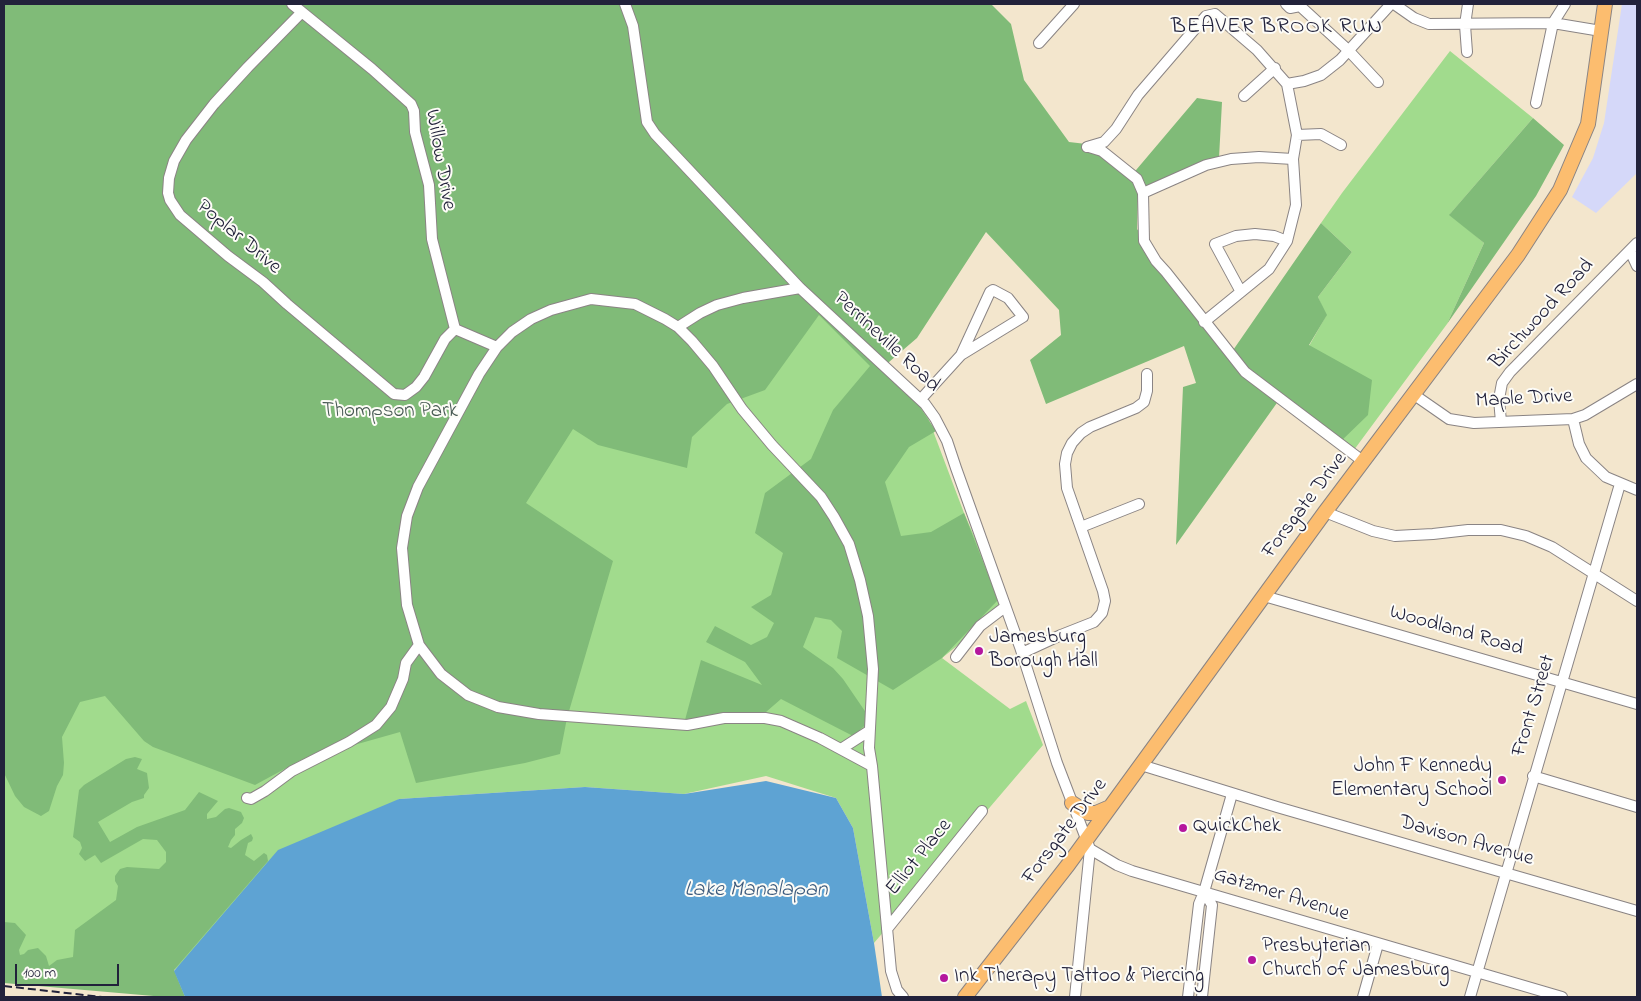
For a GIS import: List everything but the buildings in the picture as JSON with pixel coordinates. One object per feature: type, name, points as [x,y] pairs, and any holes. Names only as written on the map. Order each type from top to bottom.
[{"type":"main road","name":"Forsgate Drive","points":[[965,997],[1088,844],[1110,807],[1140,765],[1325,512],[1518,255],[1560,190],[1588,124],[1606,4]]},
{"type":"main road","points":[[1072,804],[1088,813],[1096,813],[1110,807]]},
{"type":"street","name":"Willow Drive","points":[[292,4],[372,69],[411,104],[414,111],[415,132],[429,185],[432,239],[455,329]]},
{"type":"street","name":"Perrineville Road","points":[[625,4],[633,26],[647,122],[668,149],[800,288],[921,399],[935,418],[947,441],[1022,653],[1057,763],[1088,844]]},
{"type":"street","points":[[1039,43],[1074,4]]},
{"type":"street","points":[[1286,4],[1290,8],[1300,5],[1348,50],[1378,82]]},
{"type":"street","points":[[1287,84],[1321,75],[1392,4],[1414,18],[1429,24],[1553,23],[1601,31]]},
{"type":"street","points":[[1467,52],[1465,25],[1468,4]]},
{"type":"street","points":[[1536,103],[1553,23],[1565,4]]},
{"type":"street","name":"Poplar Drive","points":[[302,12],[214,104],[186,140],[174,161],[169,178],[168,193],[170,200],[186,221],[263,282],[286,304],[394,394],[405,395],[416,388],[424,378],[445,339],[455,329]]},
{"type":"street","points":[[1204,322],[1269,268],[1288,241],[1296,205],[1293,159],[1297,135],[1287,84],[1275,68],[1215,14],[1206,16],[1138,95],[1116,130],[1104,142],[1087,147],[1102,151],[1137,179],[1143,194],[1144,241],[1156,261],[1204,322],[1245,372],[1364,462]]},
{"type":"street","points":[[1244,96],[1275,68]]},
{"type":"street","points":[[1297,135],[1321,134],[1342,145]]},
{"type":"street","points":[[1143,194],[1206,165],[1230,159],[1259,157],[1293,159]]},
{"type":"street","points":[[1241,292],[1215,244],[1236,236],[1255,234],[1274,236],[1288,241]]},
{"type":"street","points":[[1633,247],[1637,266]]},
{"type":"street","name":"Birchwood Road","points":[[1501,422],[1499,399],[1502,383],[1510,372],[1633,247]]},
{"type":"street","points":[[678,327],[717,305],[743,298],[800,288]]},
{"type":"street","points":[[921,399],[961,355],[1023,317],[1008,298],[993,290],[990,292],[961,355]]},
{"type":"street","points":[[872,766],[842,749],[781,721],[765,718],[724,718],[687,725],[539,714],[498,707],[468,695],[441,674],[418,645],[406,605],[402,548],[407,516],[418,487],[479,374],[496,347],[512,332],[531,319],[551,310],[591,299],[635,304],[678,327],[713,366],[742,409],[772,445],[821,497],[834,517],[849,544],[868,616],[873,676],[869,748],[872,766],[892,976],[898,990],[904,997]]},
{"type":"street","points":[[455,329],[496,347]]},
{"type":"street","points":[[1022,653],[1094,622],[1102,613],[1105,601],[1103,591],[1067,488],[1065,464],[1067,453],[1072,443],[1090,427],[1136,408],[1144,402],[1147,391],[1147,374]]},
{"type":"street","name":"Maple Drive","points":[[1413,394],[1448,419],[1474,423],[1573,419],[1585,415],[1637,384]]},
{"type":"street","points":[[1573,419],[1579,444],[1586,458],[1606,477],[1637,490]]},
{"type":"street","name":"Front Street","points":[[1470,997],[1620,484]]},
{"type":"street","points":[[1081,527],[1139,504]]},
{"type":"street","points":[[1325,512],[1373,531],[1395,536],[1468,530],[1501,530],[1526,536],[1552,547],[1637,601]]},
{"type":"street","name":"Woodland Road","points":[[1264,596],[1637,704]]},
{"type":"street","points":[[956,657],[980,626],[1005,607]]},
{"type":"street","points":[[247,798],[250,799],[265,792],[292,772],[366,733],[376,725],[391,707],[403,678],[406,663],[418,645]]},
{"type":"street","points":[[842,749],[869,731]]},
{"type":"street","name":"Davison Avenue","points":[[1140,765],[1232,794],[1637,911]]},
{"type":"street","points":[[1534,776],[1637,807]]},
{"type":"street","points":[[1188,997],[1199,904],[1232,794]]},
{"type":"street","name":"Elliot Place","points":[[887,929],[982,811]]},
{"type":"street","points":[[1075,997],[1088,844]]},
{"type":"street","name":"Gatzmer Avenue","points":[[1088,844],[1124,868],[1562,997]]},
{"type":"street","points":[[1202,997],[1212,905],[1204,892]]},
{"type":"street","points":[[1363,997],[1378,944]]},
{"type":"shaded area","points":[[1622,4],[1636,4],[1637,8],[1637,173],[1596,213],[1572,197],[1593,158],[1604,123]]},
{"type":"green space","name":"Thompson Park","points":[[4,4],[603,4],[647,122],[921,399],[964,513],[1005,607],[942,658],[1010,709],[1026,701],[1043,745],[874,943],[853,828],[836,798],[766,776],[684,794],[585,787],[399,799],[174,970],[185,997],[4,973]]},
{"type":"green space","name":"Thompson Park","points":[[4,4],[991,4],[1011,24],[1024,80],[1069,142],[1095,145],[1131,176],[1197,98],[1222,102],[1219,158],[1138,192],[1137,229],[1229,356],[1321,223],[1352,252],[1318,297],[1327,315],[1309,345],[1372,380],[1368,415],[1338,444],[1279,400],[1176,545],[1183,387],[1196,383],[1184,346],[1046,404],[1030,360],[1061,335],[1059,310],[986,232],[917,338],[882,368],[915,400],[936,431],[909,447],[885,482],[901,536],[931,532],[964,513],[998,600],[942,658],[893,690],[837,658],[842,631],[831,620],[815,617],[803,647],[833,668],[843,679],[871,720],[853,736],[781,699],[766,712],[704,720],[685,720],[701,660],[762,685],[745,662],[706,642],[715,626],[751,645],[767,637],[774,623],[751,607],[771,595],[783,553],[755,533],[765,493],[811,459],[833,410],[870,366],[819,315],[765,390],[727,404],[692,437],[687,468],[598,445],[573,429],[526,503],[613,561],[567,718],[560,754],[525,763],[416,783],[400,732],[301,760],[255,785],[153,747],[144,741],[105,696],[80,702],[62,737],[63,775],[57,786],[49,811],[41,816],[24,807],[15,796],[4,773]]},
{"type":"green space","points":[[1450,51],[1533,118],[1450,214],[1484,243],[1447,324],[1351,454],[1338,444],[1309,346],[1326,316],[1318,297],[1352,252],[1321,223]]},
{"type":"green space","points":[[1533,118],[1564,145],[1536,196],[1447,324],[1484,243],[1449,215]]},
{"type":"green space","points":[[135,757],[142,759],[137,769],[147,773],[149,788],[144,798],[132,802],[98,822],[110,842],[137,827],[185,810],[199,792],[218,801],[207,814],[207,819],[216,817],[229,808],[241,812],[244,818],[242,823],[235,829],[235,835],[228,847],[231,848],[251,834],[253,838],[248,843],[245,855],[254,861],[264,853],[267,855],[268,861],[174,970],[185,997],[165,997],[4,983],[4,922],[15,923],[26,935],[19,950],[20,955],[28,950],[38,948],[46,956],[49,966],[57,960],[73,957],[75,930],[116,900],[118,886],[115,876],[120,869],[127,867],[159,869],[166,862],[166,852],[157,840],[143,839],[101,863],[95,855],[85,861],[79,854],[82,848],[80,842],[73,837],[79,790],[126,759]]},
{"type":"water","name":"Lake Manalapan","points":[[766,781],[836,798],[853,828],[882,997],[185,997],[174,971],[278,850],[399,799],[585,787],[684,794]]},
{"type":"railway","points":[[4,986],[102,997]]},
{"type":"place","name":"Jamesburg Borough Hall","points":[[979,651]]},
{"type":"place","name":"John F Kennedy Elementary School","points":[[1502,780]]},
{"type":"place","name":"QuickChek","points":[[1183,828]]},
{"type":"place","name":"Presbyterian Church of Jamesburg","points":[[1252,960]]},
{"type":"place","name":"Ink Therapy Tattoo & Piercing","points":[[944,978]]},
{"type":"district","name":"BEAVER BROOK RUN","points":[[1277,28]]}]
